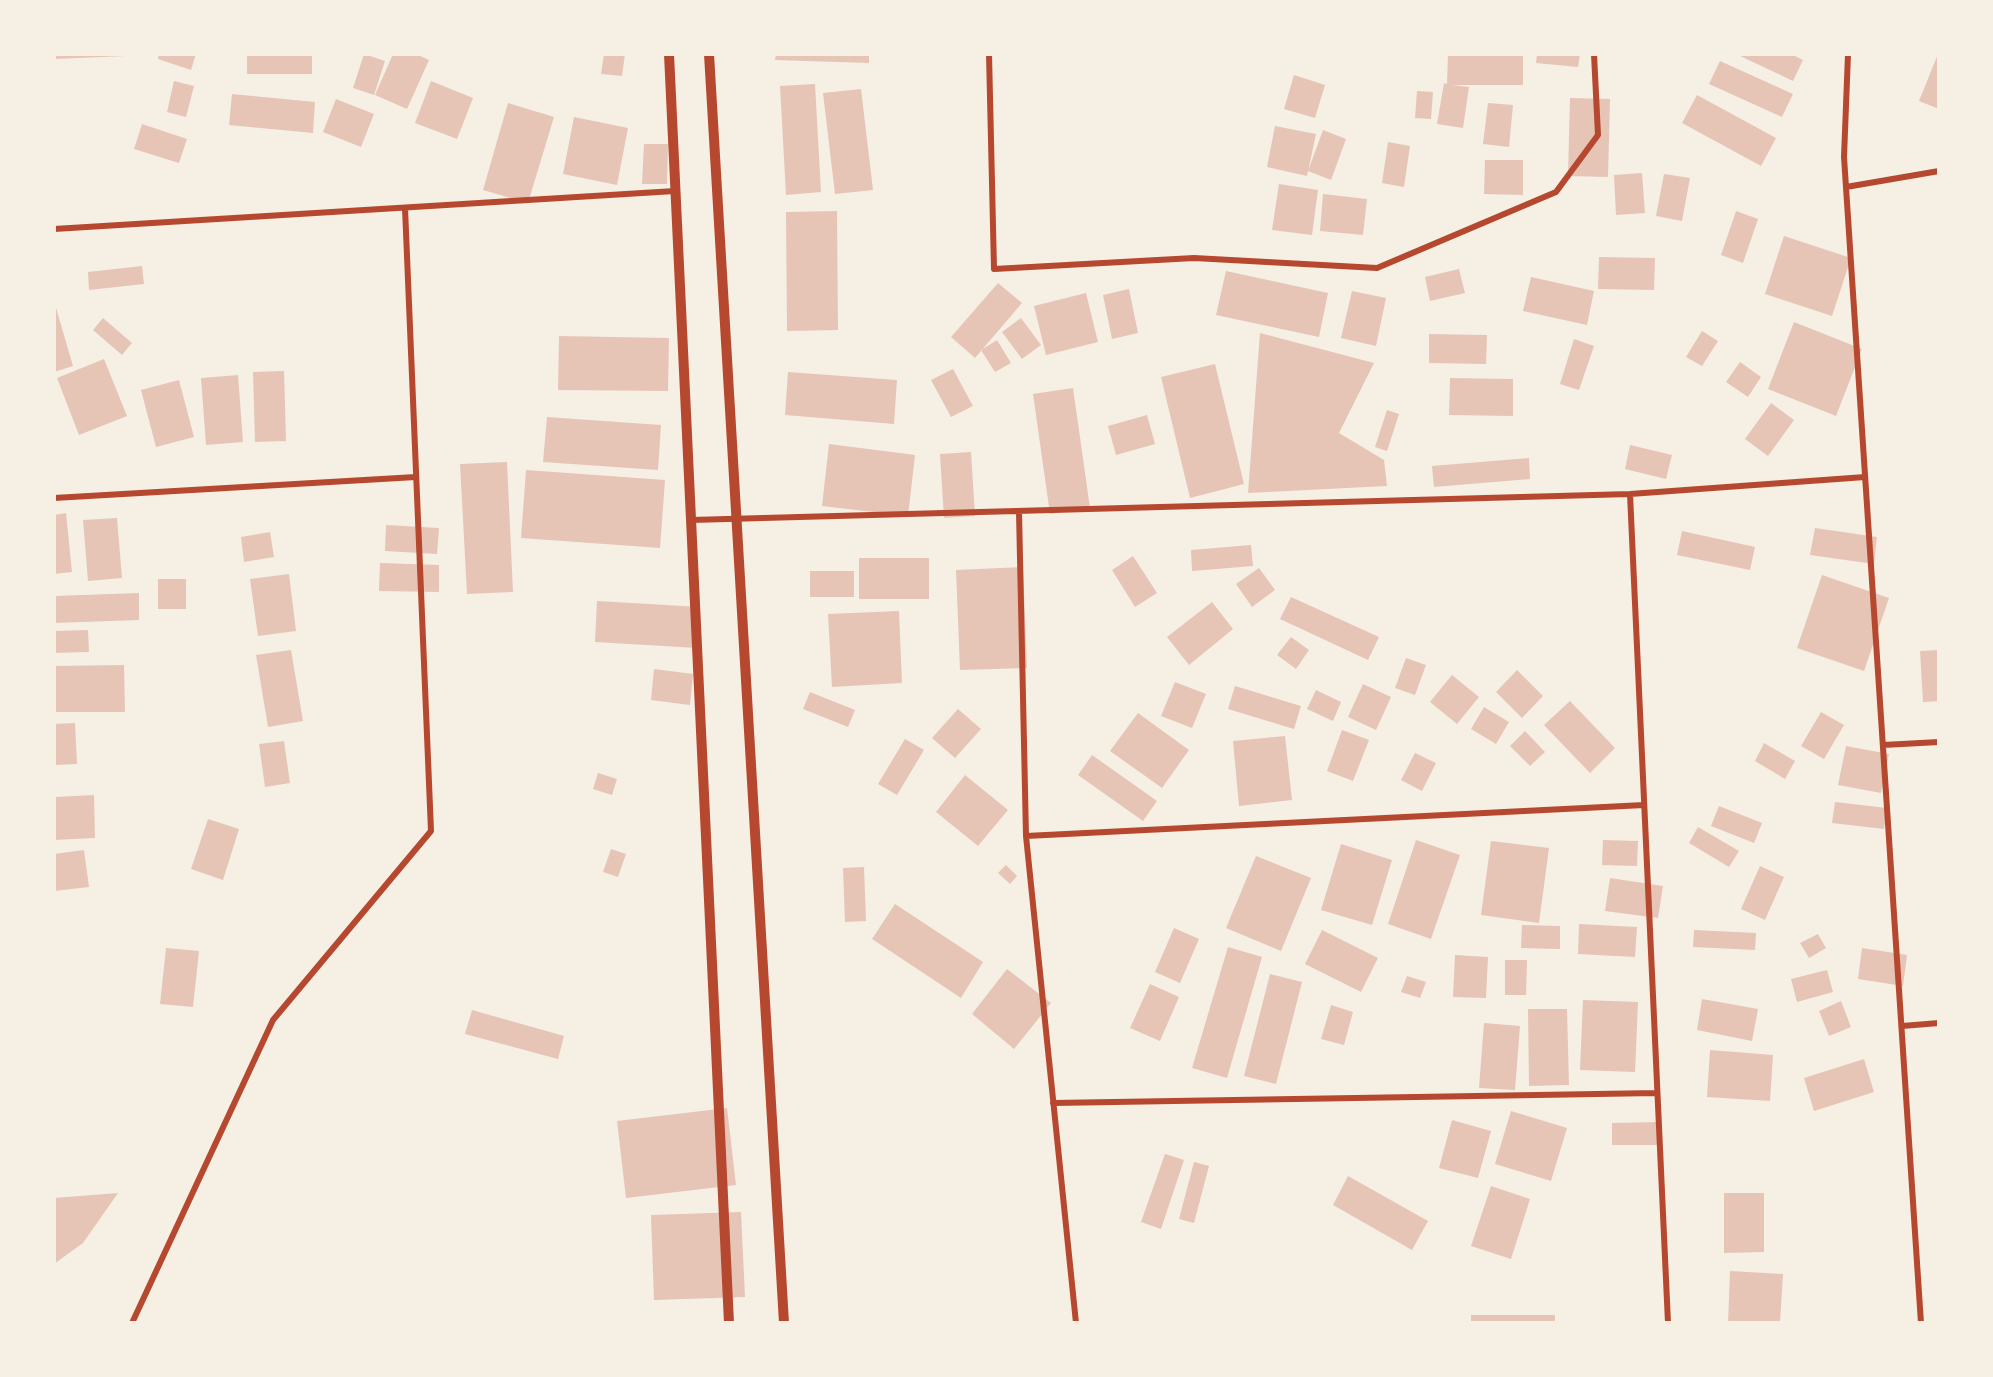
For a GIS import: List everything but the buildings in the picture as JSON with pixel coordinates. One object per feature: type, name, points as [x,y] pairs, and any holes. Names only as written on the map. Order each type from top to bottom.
[{"type":"street","points":[[669,54],[729,1323]]},
{"type":"street","points":[[709,54],[784,1323]]},
{"type":"street","points":[[989,54],[994,269],[1194,258],[1377,268],[1556,192],[1598,135],[1594,54]]},
{"type":"street","points":[[1848,54],[1844,158],[1921,1323]]},
{"type":"street","points":[[1846,187],[1939,171]]},
{"type":"street","points":[[54,229],[675,191]]},
{"type":"street","points":[[132,1323],[170,1246],[273,1020],[431,831],[405,208]]},
{"type":"street","points":[[54,498],[416,477]]},
{"type":"street","points":[[690,520],[1630,494],[1865,477]]},
{"type":"street","points":[[1630,494],[1668,1323]]},
{"type":"street","points":[[1019,512],[1026,836],[1076,1323]]},
{"type":"street","points":[[1883,745],[1939,742]]},
{"type":"street","points":[[1026,836],[1644,805]]},
{"type":"street","points":[[1902,1026],[1939,1023]]},
{"type":"street","points":[[1053,1102],[1657,1093]]}]
